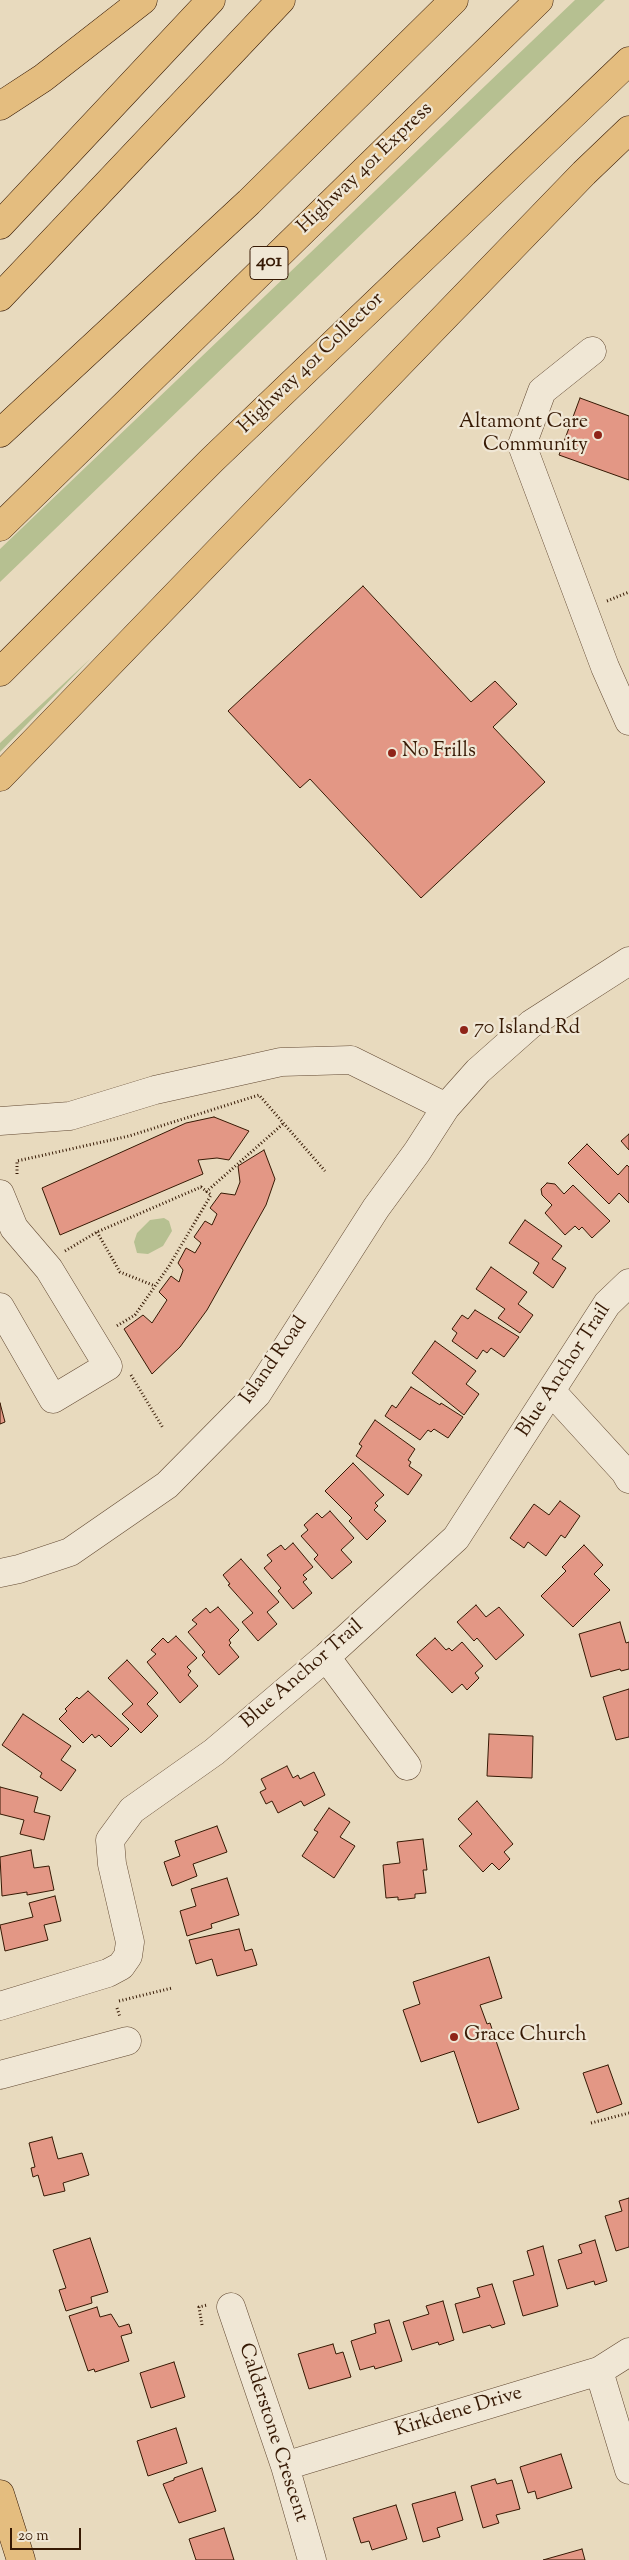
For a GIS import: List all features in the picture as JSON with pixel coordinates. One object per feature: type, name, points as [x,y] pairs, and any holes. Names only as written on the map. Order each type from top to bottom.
[{"type":"main road","points":[[0,106],[43,78],[143,0]]},
{"type":"main road","points":[[0,225],[210,0]]},
{"type":"main road","points":[[0,296],[281,0]]},
{"type":"main road","points":[[0,433],[249,202],[454,0]]},
{"type":"main road","name":"Highway 401 Express","points":[[0,527],[538,0]]},
{"type":"main road","name":"Highway 401 Collector","points":[[0,672],[212,460],[629,61]]},
{"type":"main road","points":[[0,777],[584,173],[629,130]]},
{"type":"main road","points":[[0,2494],[21,2560]]},
{"type":"street","points":[[592,351],[542,392],[522,445],[605,667],[629,721]]},
{"type":"street","name":"Island Road","points":[[6,1576],[70,1552],[168,1485],[257,1394],[376,1208],[417,1152],[446,1107],[478,1071],[531,1024],[629,961]]},
{"type":"street","points":[[0,1121],[70,1116],[155,1090],[282,1062],[351,1060],[446,1107]]},
{"type":"street","points":[[0,1308],[53,1399],[108,1366],[49,1269],[7,1231],[8,1186]]},
{"type":"street","name":"Blue Anchor Trail","points":[[0,2006],[108,1973],[121,1966],[128,1956],[130,1942],[112,1864],[110,1840],[132,1810],[214,1752],[326,1657],[456,1538],[552,1392],[607,1304],[629,1283]]},
{"type":"street","points":[[552,1392],[625,1472],[629,1479]]},
{"type":"street","points":[[326,1657],[407,1766]]},
{"type":"street","points":[[0,2075],[127,2041]]},
{"type":"street","name":"Calderstone Crescent","points":[[231,2307],[285,2466],[312,2560]]},
{"type":"street","name":"Kirkdene Drive","points":[[285,2466],[599,2371],[629,2352]]},
{"type":"street","points":[[599,2371],[629,2470]]},
{"type":"path","points":[[8,1186],[17,1161],[129,1136],[259,1096],[325,1171]]},
{"type":"path","points":[[206,1192],[284,1123]]},
{"type":"path","points":[[63,1253],[97,1232],[201,1187],[211,1195],[135,1315],[113,1329]]},
{"type":"path","points":[[97,1232],[120,1272],[155,1286]]},
{"type":"path","points":[[130,1373],[163,1428]]},
{"type":"path","points":[[119,2001],[172,1988]]},
{"type":"path","points":[[591,2123],[629,2113]]},
{"type":"green space","points":[[575,0],[605,0],[0,582],[0,549]]},
{"type":"green space","points":[[90,659],[0,752],[0,743]]},
{"type":"green space","points":[[164,1218],[169,1221],[172,1231],[163,1246],[148,1254],[137,1253],[134,1242],[137,1233],[150,1220]]},
{"type":"building","name":"Altamont Care Community","points":[[580,398],[629,416],[629,480],[559,455]]},
{"type":"building","name":"No Frills","points":[[363,586],[471,702],[495,681],[517,704],[493,727],[545,782],[421,898],[310,779],[300,788],[228,711]]},
{"type":"building","points":[[214,1117],[249,1131],[229,1160],[217,1158],[198,1160],[203,1174],[60,1235],[42,1188],[186,1123]]},
{"type":"building","points":[[629,1134],[629,1150],[621,1141]]},
{"type":"building","points":[[587,1144],[618,1175],[627,1165],[629,1167],[629,1203],[619,1193],[609,1204],[568,1163]]},
{"type":"building","points":[[264,1150],[275,1179],[266,1205],[207,1310],[180,1347],[152,1374],[124,1329],[143,1315],[152,1323],[167,1300],[159,1292],[171,1276],[179,1282],[183,1270],[178,1263],[186,1248],[195,1253],[201,1243],[194,1237],[205,1221],[212,1225],[217,1214],[210,1208],[221,1193],[235,1195],[240,1182],[238,1166]]},
{"type":"building","points":[[547,1183],[555,1184],[564,1194],[573,1185],[610,1221],[592,1238],[582,1227],[579,1230],[575,1226],[565,1235],[545,1213],[552,1205],[542,1195],[541,1189]]},
{"type":"building","points":[[525,1220],[562,1246],[552,1259],[566,1268],[553,1288],[533,1273],[539,1263],[509,1243]]},
{"type":"building","points":[[491,1267],[527,1292],[518,1304],[533,1315],[520,1333],[498,1318],[505,1309],[476,1289]]},
{"type":"building","points":[[475,1310],[519,1337],[504,1357],[491,1348],[487,1353],[483,1350],[477,1359],[452,1341],[457,1333],[452,1329],[462,1315],[468,1319]]},
{"type":"building","points":[[435,1341],[476,1371],[466,1384],[479,1394],[464,1415],[412,1373]]},
{"type":"building","points":[[411,1387],[463,1417],[448,1438],[434,1429],[431,1432],[428,1430],[420,1440],[385,1416],[392,1405],[396,1408]]},
{"type":"building","points":[[0,1403],[5,1422],[0,1424]]},
{"type":"building","points":[[375,1420],[415,1449],[408,1460],[411,1462],[409,1466],[422,1475],[408,1495],[356,1456],[362,1446],[359,1444]]},
{"type":"building","points":[[353,1463],[384,1495],[375,1503],[378,1506],[374,1510],[386,1521],[367,1540],[349,1521],[352,1518],[325,1491]]},
{"type":"building","points":[[560,1501],[580,1516],[565,1538],[561,1535],[546,1556],[528,1542],[524,1548],[510,1538],[534,1504],[549,1515]]},
{"type":"building","points":[[330,1511],[354,1538],[341,1550],[352,1562],[332,1579],[314,1559],[318,1555],[301,1536],[308,1530],[304,1525],[317,1513],[322,1518]]},
{"type":"building","points":[[293,1543],[313,1567],[303,1575],[307,1579],[303,1582],[312,1593],[293,1609],[278,1591],[281,1588],[264,1568],[272,1561],[267,1555],[281,1545],[285,1550]]},
{"type":"building","points":[[584,1545],[603,1565],[594,1574],[610,1590],[573,1627],[541,1596],[566,1571],[562,1567]]},
{"type":"building","points":[[241,1559],[279,1602],[267,1612],[277,1624],[258,1641],[242,1622],[253,1613],[228,1585],[230,1584],[223,1575]]},
{"type":"building","points":[[476,1605],[486,1617],[499,1607],[524,1635],[496,1660],[477,1638],[474,1641],[457,1622]]},
{"type":"building","points":[[218,1607],[239,1630],[229,1640],[231,1643],[229,1645],[239,1657],[219,1675],[202,1655],[205,1652],[188,1632],[197,1624],[192,1620],[206,1608],[210,1613]]},
{"type":"building","points":[[620,1622],[626,1643],[629,1642],[629,1669],[621,1671],[620,1669],[591,1677],[579,1634]]},
{"type":"building","points":[[176,1636],[197,1658],[187,1667],[191,1671],[188,1675],[198,1686],[180,1703],[147,1662],[156,1654],[151,1650],[163,1638],[168,1643]]},
{"type":"building","points":[[435,1638],[446,1650],[449,1648],[452,1651],[462,1642],[483,1666],[475,1673],[479,1678],[467,1690],[462,1684],[452,1693],[416,1655]]},
{"type":"building","points":[[127,1660],[158,1693],[147,1704],[158,1716],[141,1733],[122,1714],[133,1704],[108,1678]]},
{"type":"building","points":[[629,1689],[629,1737],[616,1740],[603,1697]]},
{"type":"building","points":[[88,1691],[129,1729],[111,1747],[99,1735],[95,1738],[92,1734],[83,1743],[59,1719],[67,1711],[65,1709],[77,1697],[79,1699]]},
{"type":"building","points":[[23,1714],[71,1746],[61,1760],[76,1770],[61,1791],[40,1777],[42,1773],[2,1745]]},
{"type":"building","points":[[489,1734],[533,1736],[532,1778],[487,1776]]},
{"type":"building","points":[[287,1766],[293,1778],[298,1775],[300,1779],[314,1772],[325,1795],[304,1806],[301,1801],[278,1813],[272,1801],[266,1804],[260,1792],[266,1789],[261,1779]]},
{"type":"building","points":[[0,1787],[38,1797],[34,1812],[50,1816],[44,1840],[20,1834],[24,1820],[0,1814]]},
{"type":"building","points":[[477,1801],[513,1844],[504,1852],[510,1859],[499,1870],[492,1863],[483,1872],[459,1846],[472,1834],[458,1819]]},
{"type":"building","points":[[329,1808],[350,1822],[340,1837],[355,1846],[334,1878],[302,1856],[318,1832],[314,1830]]},
{"type":"building","points":[[217,1826],[227,1852],[193,1864],[197,1876],[172,1886],[164,1862],[180,1856],[175,1841]]},
{"type":"building","points":[[423,1839],[427,1870],[423,1870],[426,1893],[415,1894],[415,1898],[398,1900],[398,1897],[386,1898],[383,1865],[400,1863],[397,1842]]},
{"type":"building","points":[[31,1850],[34,1868],[49,1866],[54,1890],[27,1895],[27,1892],[2,1896],[0,1857]]},
{"type":"building","points":[[227,1878],[239,1915],[211,1924],[212,1928],[187,1936],[180,1911],[196,1906],[191,1889]]},
{"type":"building","points":[[55,1896],[61,1921],[44,1925],[48,1940],[5,1951],[0,1925],[33,1917],[29,1903]]},
{"type":"building","points":[[239,1929],[245,1951],[252,1949],[257,1965],[217,1976],[212,1959],[196,1964],[189,1940]]},
{"type":"building","name":"Grace Church","points":[[489,1957],[502,1998],[480,2005],[487,2024],[490,2023],[519,2109],[478,2123],[454,2051],[421,2062],[403,2010],[420,2004],[413,1982]]},
{"type":"building","points":[[608,2065],[622,2104],[597,2113],[583,2073]]},
{"type":"building","points":[[52,2137],[58,2159],[82,2153],[89,2175],[63,2183],[65,2191],[44,2196],[38,2175],[33,2177],[31,2168],[35,2167],[29,2143]]},
{"type":"building","points":[[629,2198],[629,2247],[616,2251],[605,2216],[622,2211],[619,2201]]},
{"type":"building","points":[[90,2238],[108,2292],[91,2297],[92,2303],[66,2311],[59,2290],[66,2288],[53,2250]]},
{"type":"building","points":[[595,2240],[607,2281],[595,2285],[594,2281],[567,2289],[558,2260],[582,2253],[579,2245]]},
{"type":"building","points":[[543,2246],[558,2306],[523,2316],[513,2281],[534,2275],[527,2251]]},
{"type":"building","points":[[492,2284],[505,2324],[492,2328],[490,2325],[463,2333],[455,2304],[480,2297],[477,2288]]},
{"type":"building","points":[[443,2301],[454,2340],[439,2345],[438,2342],[412,2350],[403,2322],[429,2314],[426,2306]]},
{"type":"building","points":[[97,2307],[100,2317],[111,2314],[119,2327],[129,2324],[132,2333],[121,2336],[129,2361],[95,2372],[94,2369],[88,2371],[69,2316]]},
{"type":"building","points":[[389,2320],[402,2361],[375,2369],[374,2366],[360,2370],[351,2341],[376,2333],[374,2324]]},
{"type":"building","points":[[333,2344],[336,2354],[343,2352],[351,2377],[309,2389],[298,2354]]},
{"type":"building","points":[[174,2362],[185,2397],[151,2408],[140,2373]]},
{"type":"building","points":[[176,2428],[187,2463],[148,2476],[137,2441]]},
{"type":"building","points":[[561,2454],[572,2488],[537,2499],[535,2491],[528,2493],[520,2467]]},
{"type":"building","points":[[202,2468],[216,2511],[179,2523],[163,2484]]},
{"type":"building","points":[[495,2479],[497,2484],[512,2480],[520,2509],[496,2515],[499,2523],[483,2528],[471,2486]]},
{"type":"building","points":[[455,2492],[463,2520],[437,2528],[440,2537],[423,2542],[412,2504]]},
{"type":"building","points":[[396,2505],[407,2539],[372,2550],[369,2541],[361,2543],[353,2518]]},
{"type":"building","points":[[224,2528],[234,2560],[196,2560],[189,2539]]},
{"type":"building","points":[[582,2549],[585,2560],[543,2560]]},
{"type":"place","name":"Altamont Care Community","points":[[598,435]]},
{"type":"place","name":"No Frills","points":[[392,753]]},
{"type":"place","name":"70 Island Rd","points":[[464,1030]]},
{"type":"place","name":"Grace Church","points":[[454,2037]]}]
